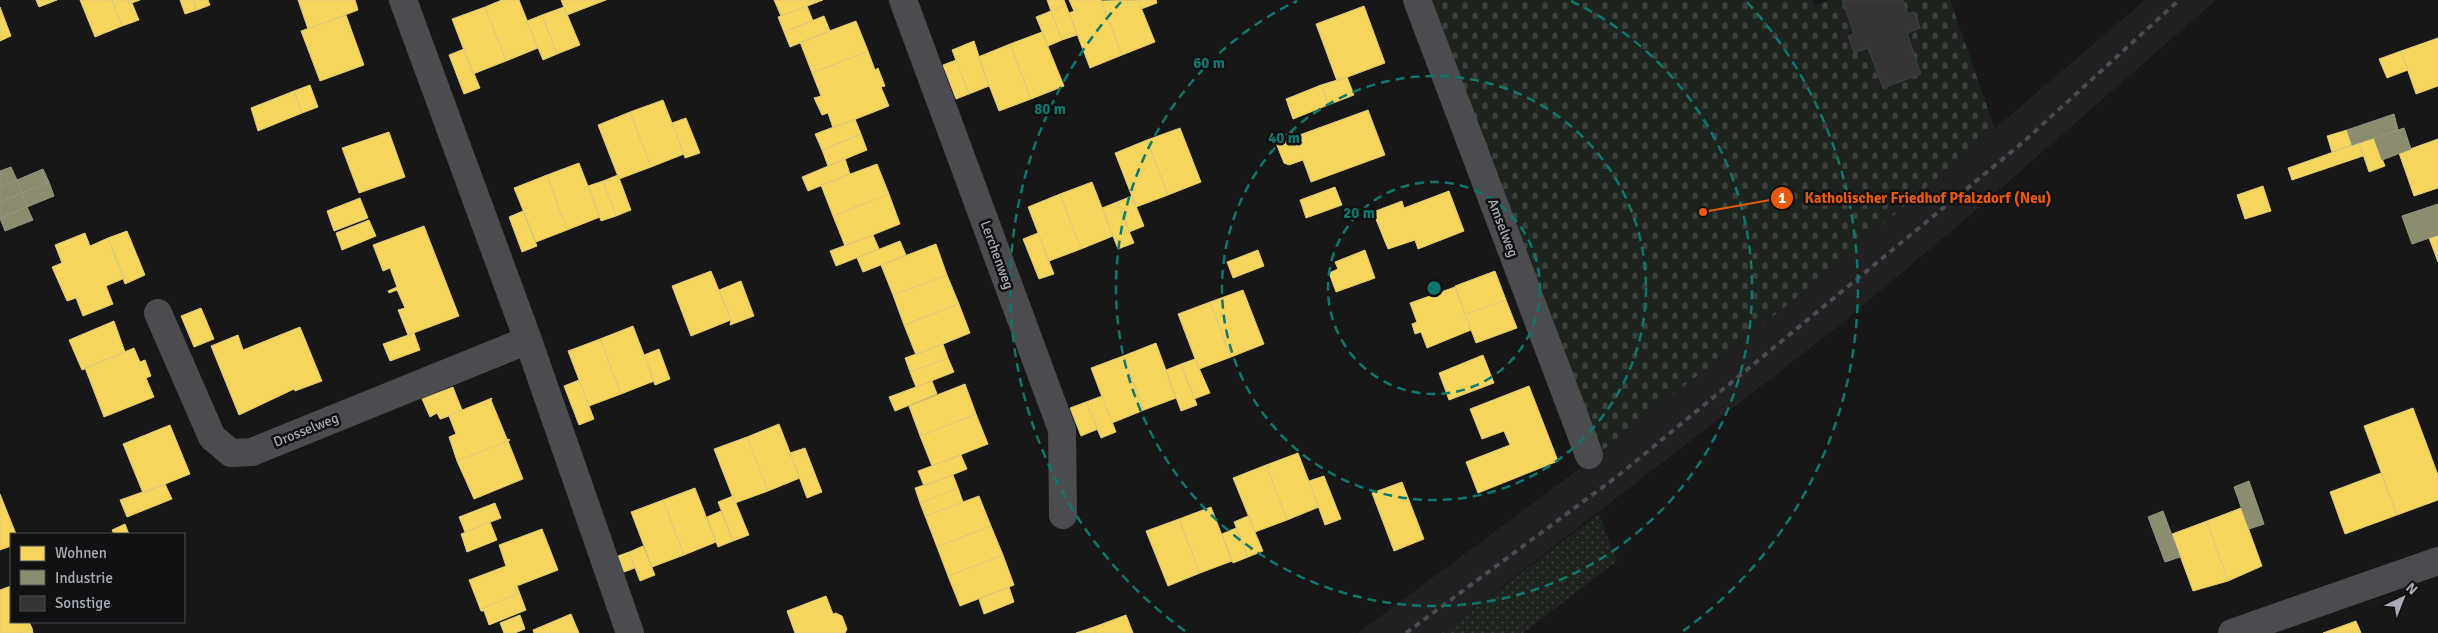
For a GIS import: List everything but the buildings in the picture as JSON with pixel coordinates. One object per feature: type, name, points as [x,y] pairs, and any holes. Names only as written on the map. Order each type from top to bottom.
[{"type":"street","points":[[403,0],[528,340],[630,633]]},
{"type":"street","name":"Lerchenweg","points":[[903,0],[1062,430],[1063,515]]},
{"type":"street","name":"Amselweg","points":[[1417,0],[1589,455]]},
{"type":"street","name":"Drosselweg","points":[[158,313],[212,437],[231,453],[252,452],[528,340]]},
{"type":"street","points":[[2232,633],[2438,561]]},
{"type":"shaded area","points":[[2145,0],[2216,0],[1975,211],[1835,329],[1442,633],[1358,633],[1583,466],[1800,295]]},
{"type":"green space","points":[[1429,0],[1812,0],[1815,5],[1829,0],[1950,0],[1995,129],[1800,295],[1598,454]]},
{"type":"green space","points":[[1599,514],[1617,561],[1523,633],[1442,633]]},
{"type":"railway","points":[[1406,633],[1619,475],[2021,144],[2179,0]]},
{"type":"place","name":"Katholischer Friedhof Pfalzdorf (Neu)","points":[[1703,212]]}]
